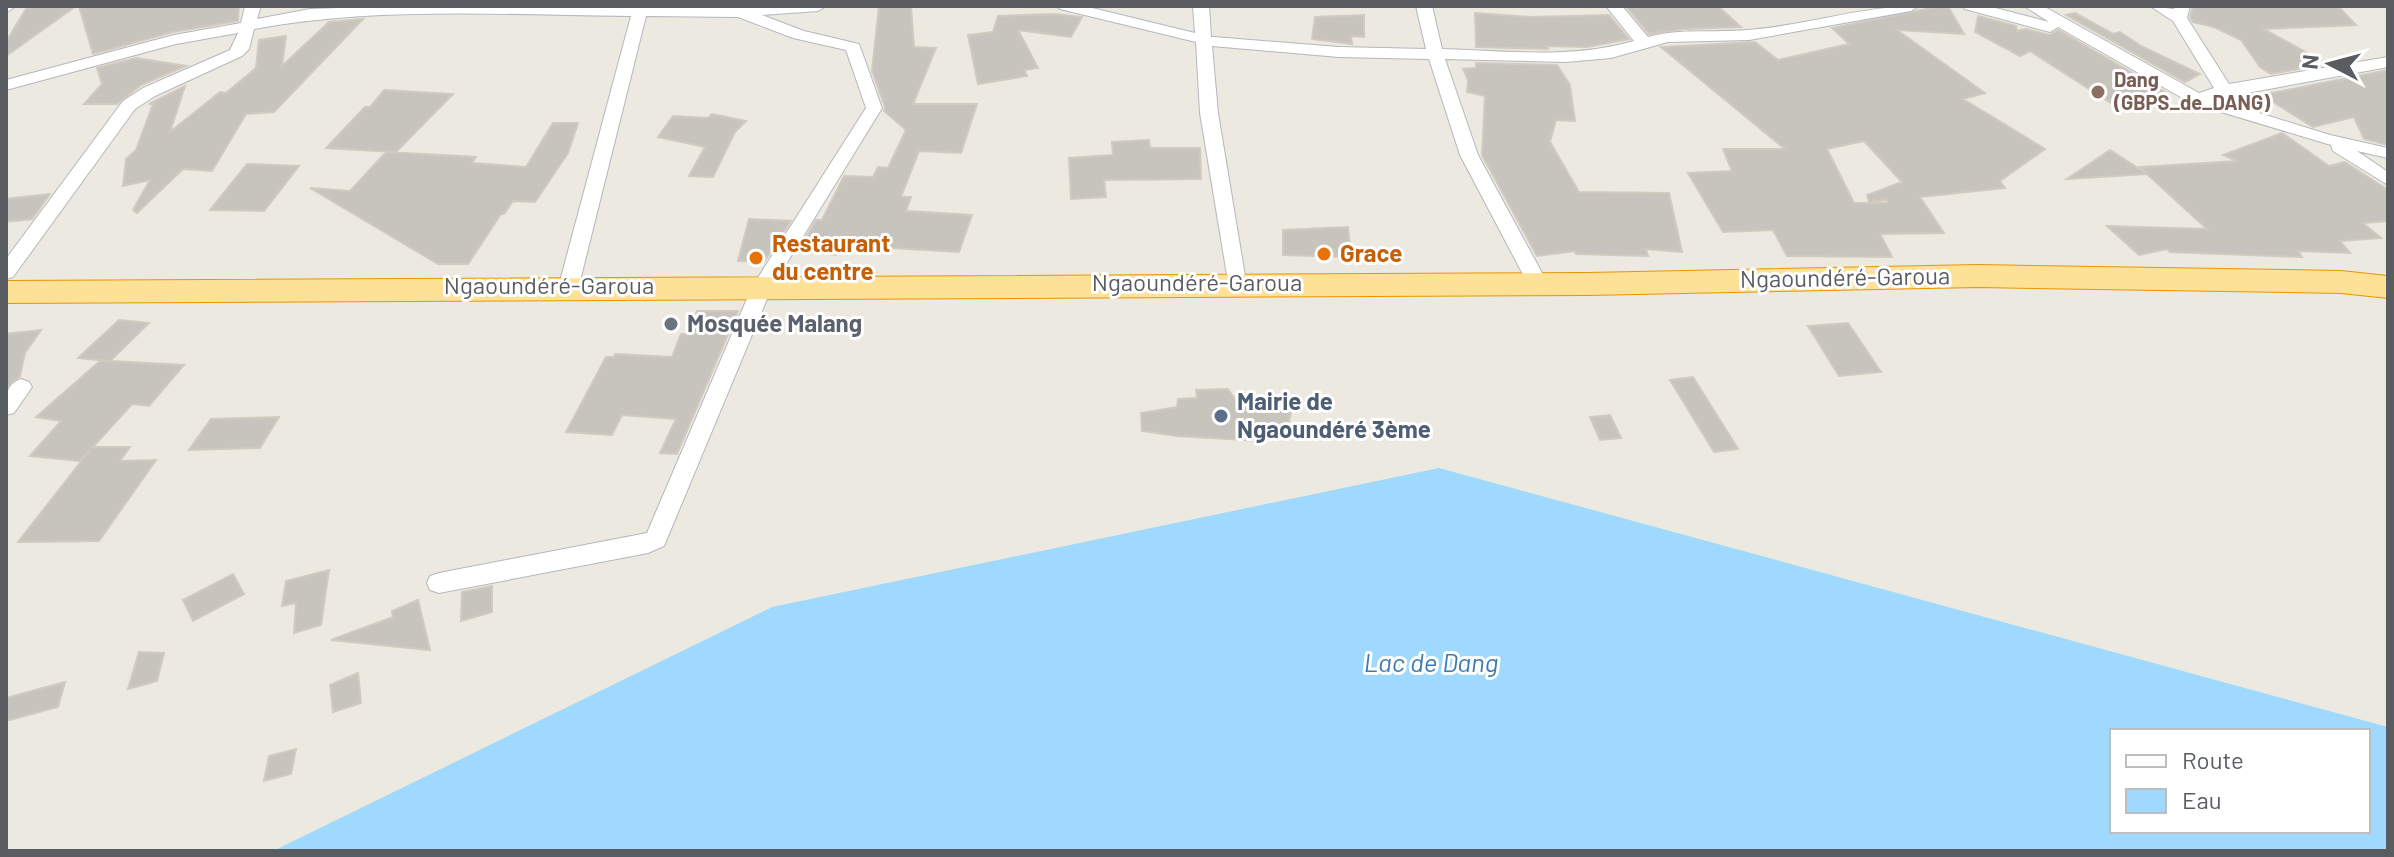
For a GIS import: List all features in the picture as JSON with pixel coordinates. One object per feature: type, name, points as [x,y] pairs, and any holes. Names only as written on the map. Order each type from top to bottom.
[{"type":"highway","name":"Ngaoundéré-Garoua","points":[[6,292],[569,285],[1538,284],[1979,276],[2341,282],[2388,287]]},
{"type":"street","points":[[6,273],[129,105],[149,92],[230,58],[241,49],[253,6]]},
{"type":"street","points":[[6,85],[247,24],[329,13],[542,8],[740,12],[818,6]]},
{"type":"street","points":[[1065,6],[1206,41],[1320,51],[1436,56],[1595,55],[1667,37],[1749,35],[1911,6]]},
{"type":"street","points":[[1201,6],[1209,113],[1236,282]]},
{"type":"street","points":[[1424,6],[1436,56],[1469,155],[1538,284]]},
{"type":"street","points":[[1614,6],[1645,44]]},
{"type":"street","points":[[1970,6],[2093,40]]},
{"type":"street","points":[[2032,6],[2197,99],[2326,139],[2388,153]]},
{"type":"street","points":[[2158,6],[2180,12],[2224,90]]},
{"type":"street","points":[[569,285],[640,9]]},
{"type":"street","points":[[439,583],[648,544],[656,539],[762,287],[820,189],[874,108],[853,47],[799,35],[740,12]]},
{"type":"street","points":[[2197,99],[2224,90],[2388,62]]},
{"type":"street","points":[[2326,139],[2388,180]]},
{"type":"street","points":[[6,407],[21,387]]},
{"type":"water","name":"Lac de Dang","points":[[1439,468],[2388,727],[2388,851],[273,851],[772,607]]},
{"type":"building","points":[[76,6],[6,56],[6,42],[26,9]]},
{"type":"building","points":[[79,6],[239,6],[238,21],[173,32],[93,54]]},
{"type":"building","points":[[879,6],[911,6],[914,47],[936,48],[913,104],[977,104],[961,153],[919,151],[901,197],[911,197],[906,211],[972,215],[959,252],[841,245],[836,255],[798,251],[816,220],[822,220],[844,176],[873,177],[878,167],[888,168],[906,130],[884,111],[872,71]]},
{"type":"building","points":[[1626,6],[1718,6],[1741,27],[1649,34]]},
{"type":"building","points":[[2193,6],[2338,6],[2356,25],[2264,29],[2327,64],[2271,74],[2260,67],[2241,40],[2214,27],[2193,22],[2190,17]]},
{"type":"building","points":[[1936,7],[1949,8],[1964,34],[1897,30],[1985,93],[1963,99],[2045,149],[2000,181],[2005,188],[1920,197],[1944,233],[1880,234],[1892,257],[1787,256],[1773,230],[1723,232],[1688,173],[1732,171],[1723,149],[1785,149],[1661,47],[1755,42],[1778,60],[1849,44],[1832,28]],"holes":[[[1864,141],[1902,182],[1867,195],[1869,202],[1887,200],[1887,203],[1854,203],[1827,149]]]},
{"type":"building","points":[[1475,13],[1531,17],[1609,15],[1629,39],[1587,47],[1476,47]]},
{"type":"building","points":[[2075,13],[2113,34],[2120,32],[2141,46],[2200,74],[2185,82],[2066,15]]},
{"type":"building","points":[[1054,14],[1082,17],[1071,37],[1018,30],[1038,68],[1024,70],[1027,76],[978,84],[968,35],[993,32],[998,16]]},
{"type":"building","points":[[1364,15],[1364,37],[1351,36],[1352,44],[1312,39],[1315,17]]},
{"type":"building","points":[[1978,16],[2016,26],[2017,31],[2026,29],[2049,35],[2058,30],[2165,92],[2142,104],[2123,94],[2111,103],[2030,51],[2020,56],[1975,32]]},
{"type":"building","points":[[363,19],[274,112],[246,114],[212,171],[183,169],[137,213],[133,210],[150,180],[123,186],[126,159],[136,150],[153,104],[149,104],[185,86],[170,132],[256,68],[259,40],[286,36],[282,66],[329,22]]},
{"type":"building","points":[[136,58],[186,66],[141,85],[117,104],[84,104],[102,84],[97,68]]},
{"type":"building","points":[[1476,63],[1557,65],[1570,85],[1575,121],[1556,120],[1550,142],[1579,192],[1669,193],[1682,252],[1646,249],[1648,256],[1576,254],[1575,251],[1537,256],[1482,155],[1485,96],[1467,92],[1468,80],[1463,69],[1476,68]]},
{"type":"building","points":[[2388,70],[2388,145],[2364,139],[2354,117],[2313,127],[2262,95]]},
{"type":"building","points":[[384,90],[453,94],[396,152],[326,148],[365,107],[370,107]]},
{"type":"building","points":[[712,114],[746,121],[735,132],[713,177],[689,176],[705,147],[658,137],[673,116],[708,118]]},
{"type":"building","points":[[553,123],[578,123],[568,153],[535,202],[513,201],[501,214],[468,264],[438,264],[310,188],[350,191],[386,152],[476,157],[472,163],[526,167]]},
{"type":"building","points":[[2282,133],[2329,166],[2345,162],[2388,190],[2388,221],[2363,223],[2381,238],[2340,241],[2350,253],[2298,251],[2302,257],[2170,252],[2167,249],[2139,255],[2107,226],[2207,229],[2140,167],[2237,161],[2223,155]]},
{"type":"building","points":[[1149,140],[1150,148],[1200,148],[1201,179],[1104,180],[1106,197],[1071,199],[1069,158],[1113,155],[1112,142]]},
{"type":"building","points":[[2110,150],[2147,174],[2067,179]]},
{"type":"building","points":[[247,164],[299,166],[264,211],[210,210]]},
{"type":"building","points":[[50,194],[32,219],[6,222],[6,199]]},
{"type":"building","points":[[749,219],[791,221],[764,262],[738,261]]},
{"type":"building","points":[[1348,227],[1350,247],[1345,247],[1345,257],[1283,255],[1283,230]]},
{"type":"building","points":[[697,311],[738,311],[677,454],[660,453],[676,419],[622,415],[612,435],[566,432],[606,357],[614,357],[615,354],[672,357],[681,334],[688,334]]},
{"type":"building","points":[[119,320],[149,323],[110,361],[184,365],[149,406],[132,404],[93,447],[130,447],[120,461],[156,460],[99,541],[18,542],[90,450],[79,461],[30,456],[61,421],[36,417],[100,361],[108,361],[78,358]]},
{"type":"building","points":[[1848,323],[1881,372],[1839,376],[1808,326]]},
{"type":"building","points":[[41,330],[25,353],[20,376],[6,388],[6,334]]},
{"type":"building","points":[[1693,377],[1738,449],[1714,452],[1670,380]]},
{"type":"building","points":[[1228,389],[1235,399],[1250,395],[1251,403],[1274,404],[1291,411],[1288,428],[1253,430],[1259,441],[1142,431],[1141,413],[1177,407],[1178,399],[1197,398],[1196,390]]},
{"type":"building","points":[[1610,415],[1621,438],[1600,440],[1590,417]]},
{"type":"building","points":[[279,417],[260,448],[189,450],[211,419]]},
{"type":"building","points":[[329,570],[321,625],[294,633],[296,603],[282,606],[286,581]]},
{"type":"building","points":[[233,574],[244,594],[193,621],[183,600]]},
{"type":"building","points":[[492,586],[492,612],[461,621],[462,592]]},
{"type":"building","points":[[418,600],[430,650],[331,640],[393,617],[392,611]]},
{"type":"building","points":[[139,652],[164,653],[157,681],[128,689]]},
{"type":"building","points":[[358,673],[361,703],[333,712],[330,685]]},
{"type":"building","points":[[65,682],[58,707],[6,721],[6,698]]},
{"type":"building","points":[[296,749],[291,774],[264,781],[269,756]]},
{"type":"place","name":"Dang (GBPS_de_DANG)","points":[[2098,92]]},
{"type":"place","name":"Grace","points":[[1324,254]]},
{"type":"place","name":"Restaurant du centre","points":[[756,258]]},
{"type":"place","name":"Mosquée Malang","points":[[671,324]]},
{"type":"place","name":"Mairie de Ngaoundéré 3ème","points":[[1221,416]]}]
